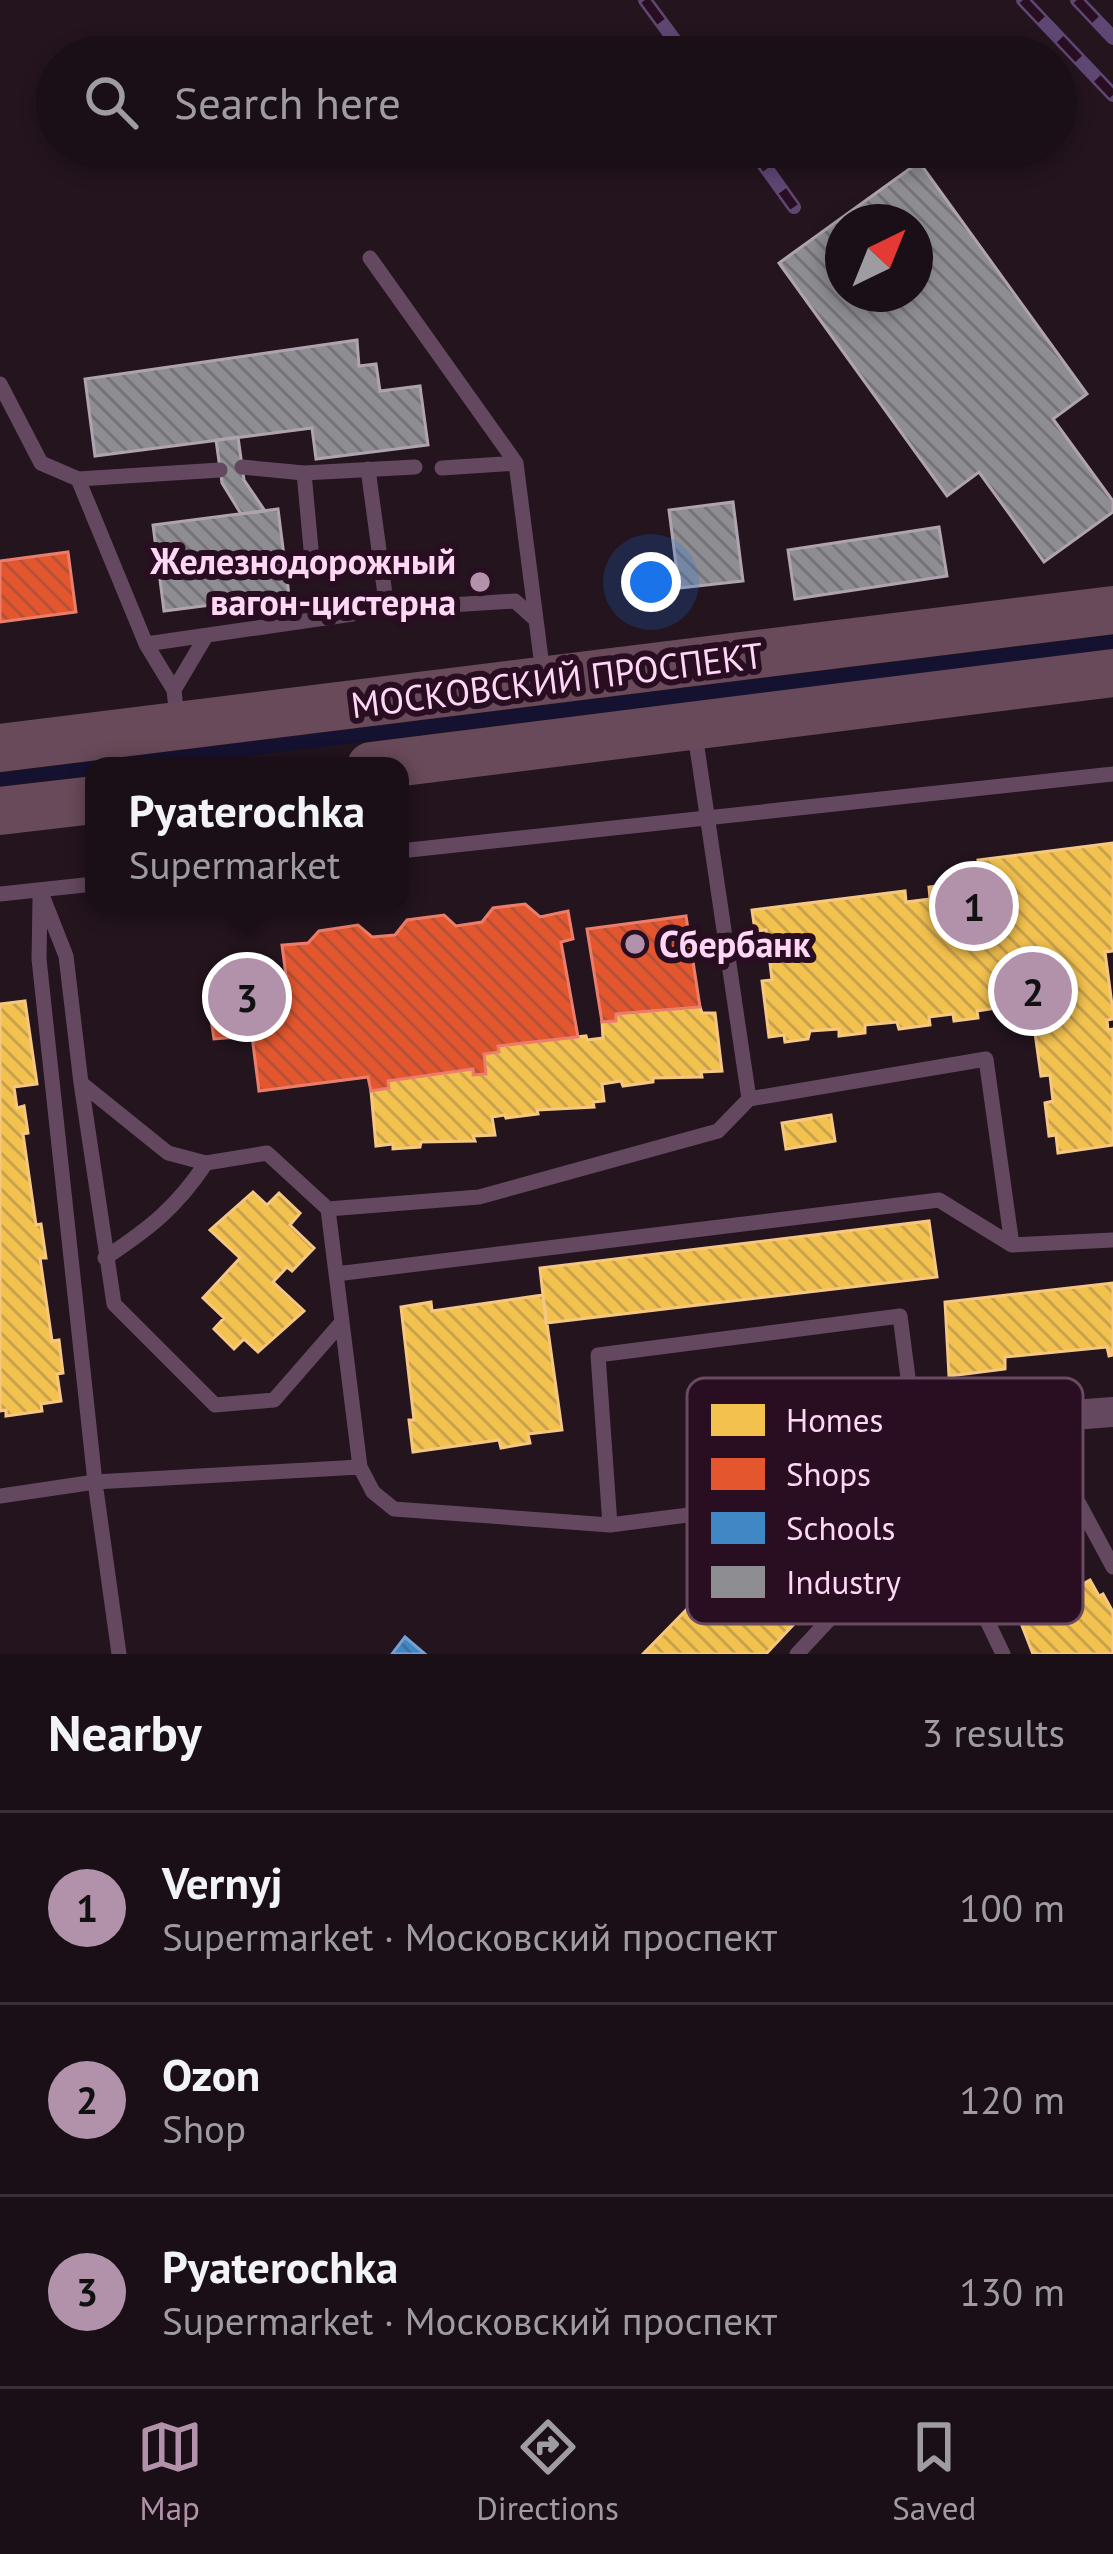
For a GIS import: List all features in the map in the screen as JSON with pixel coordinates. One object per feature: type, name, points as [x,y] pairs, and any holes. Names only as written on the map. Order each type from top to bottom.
[{"type":"main road","name":"МОСКОВСКИЙ ПРОСПЕКТ","points":[[0,748],[176,708],[544,681],[1113,610]]},
{"type":"main road","name":"МОСКОВСКИЙ ПРОСПЕКТ","points":[[409,761],[1113,674]]},
{"type":"main road","points":[[0,811],[85,801]]},
{"type":"street","points":[[1083,1414],[1113,1412]]},
{"type":"lane","points":[[370,258],[516,463],[544,681]]},
{"type":"lane","points":[[0,384],[41,463],[78,479],[220,470]]},
{"type":"lane","points":[[442,468],[516,463]]},
{"type":"lane","points":[[242,467],[304,472],[415,467]]},
{"type":"lane","points":[[368,469],[387,609]]},
{"type":"lane","points":[[304,472],[310,549]]},
{"type":"lane","points":[[78,479],[176,708]]},
{"type":"lane","points":[[146,644],[387,609],[515,601],[536,620]]},
{"type":"lane","points":[[176,708],[206,636]]},
{"type":"lane","points":[[694,727],[749,1100]]},
{"type":"lane","points":[[409,850],[1113,775]]},
{"type":"lane","points":[[0,894],[85,885]]},
{"type":"lane","points":[[40,890],[66,956],[114,1304],[215,1405],[274,1400],[342,1322]]},
{"type":"lane","points":[[40,890],[39,959],[95,1482],[119,1654]]},
{"type":"lane","points":[[328,1209],[479,1197],[718,1131],[749,1100],[986,1059],[1012,1245]]},
{"type":"lane","points":[[81,1083],[168,1153],[206,1163],[267,1153],[328,1209],[360,1467],[373,1492],[394,1509],[610,1525],[687,1515]]},
{"type":"lane","points":[[105,1258],[159,1222],[206,1163]]},
{"type":"lane","points":[[336,1274],[939,1199],[1012,1245],[1113,1240]]},
{"type":"lane","points":[[610,1525],[598,1355],[900,1316],[909,1378]]},
{"type":"lane","points":[[0,1496],[95,1482],[360,1467]]},
{"type":"lane","points":[[1083,1511],[1113,1567]]},
{"type":"lane","points":[[797,1654],[825,1624]]},
{"type":"lane","points":[[989,1624],[1003,1654]]},
{"type":"shaded area","points":[[1113,635],[1113,648],[1012,663],[239,757],[129,757]]},
{"type":"shaded area","points":[[85,762],[85,776],[0,786],[0,773]]},
{"type":"building: Homes","points":[[1113,843],[1113,951],[1105,952],[1113,1012],[1113,1019],[1107,1020],[1108,1030],[1113,1029],[1113,1145],[1058,1153],[1056,1135],[1049,1136],[1045,1103],[1053,1101],[1050,1075],[1041,1076],[1035,1033],[1042,1032],[1039,1012],[1018,1016],[1016,1005],[977,1011],[978,1018],[929,1017],[930,1025],[899,1029],[897,1022],[865,1025],[865,1033],[839,1036],[839,1029],[810,1031],[808,1039],[785,1042],[784,1035],[769,1037],[762,981],[772,980],[766,930],[755,931],[752,910],[905,891],[906,902],[930,899],[929,887],[982,886],[978,860]]},
{"type":"building: Homes","points":[[25,1001],[37,1084],[14,1087],[17,1108],[24,1106],[28,1133],[23,1134],[36,1225],[41,1224],[46,1258],[40,1258],[52,1341],[59,1340],[63,1373],[57,1374],[61,1401],[41,1404],[42,1411],[6,1416],[6,1410],[0,1411],[0,1004]]},
{"type":"building: Homes","points":[[700,1007],[702,1013],[715,1013],[722,1071],[623,1086],[621,1081],[602,1084],[604,1101],[593,1102],[594,1107],[492,1117],[495,1135],[473,1136],[475,1141],[421,1142],[420,1147],[393,1149],[393,1144],[376,1146],[371,1091],[389,1088],[388,1081],[473,1069],[473,1075],[486,1074],[484,1054],[499,1052],[498,1046],[603,1038],[602,1022],[616,1021],[616,1014]]},
{"type":"building: Homes","points":[[831,1115],[835,1141],[786,1149],[782,1123]]},
{"type":"building: Homes","points":[[253,1192],[267,1205],[279,1193],[300,1213],[290,1225],[314,1248],[292,1271],[287,1267],[273,1282],[304,1311],[258,1352],[244,1339],[234,1349],[214,1329],[224,1318],[203,1298],[240,1258],[210,1230]]},
{"type":"building: Homes","points":[[929,1221],[937,1277],[546,1323],[540,1268]]},
{"type":"building: Homes","points":[[1113,1283],[1113,1355],[1109,1356],[1107,1347],[1005,1357],[1005,1369],[949,1376],[945,1302]]},
{"type":"building: Homes","points":[[543,1295],[562,1430],[528,1434],[530,1443],[501,1448],[499,1440],[413,1452],[409,1420],[414,1420],[401,1307],[431,1302],[432,1311]]},
{"type":"building: Homes","points":[[1090,1580],[1113,1612],[1113,1654],[1033,1654],[1021,1624],[1083,1624],[1083,1584]]},
{"type":"building: Homes","points":[[687,1609],[687,1624],[794,1624],[766,1654],[643,1654]]},
{"type":"building: Shops","points":[[68,552],[76,612],[0,622],[0,561]]},
{"type":"building: Shops","points":[[525,904],[540,917],[568,911],[573,939],[561,942],[578,1037],[498,1046],[499,1052],[484,1054],[486,1074],[473,1075],[473,1069],[388,1081],[389,1088],[371,1091],[368,1077],[259,1091],[252,1036],[214,1039],[206,985],[286,976],[282,945],[308,943],[319,931],[358,925],[372,937],[395,935],[407,920],[444,915],[456,926],[482,922],[493,908]]},
{"type":"building: Shops","points":[[686,916],[700,1007],[616,1014],[616,1021],[602,1022],[587,929]]},
{"type":"building: Schools","points":[[405,1637],[425,1654],[392,1654]]},
{"type":"building: Industry","points":[[911,168],[923,168],[1087,394],[1053,419],[1113,501],[1113,512],[1044,562],[979,472],[947,496],[779,263],[825,230],[825,312],[933,312],[933,204],[861,204]]},
{"type":"building: Industry","points":[[357,340],[359,366],[376,364],[380,391],[420,386],[428,445],[316,459],[312,428],[95,456],[85,379]]},
{"type":"building: Industry","points":[[238,437],[244,480],[265,511],[241,514],[222,483],[216,440]]},
{"type":"building: Industry","points":[[733,502],[743,581],[679,588],[669,510]]},
{"type":"building: Industry","points":[[278,509],[289,595],[164,611],[153,525]]},
{"type":"building: Industry","points":[[939,527],[947,576],[795,599],[788,550]]},
{"type":"railway","points":[[645,0],[672,36]]},
{"type":"railway","points":[[1023,0],[1057,36]]},
{"type":"railway","points":[[1077,0],[1113,38]]},
{"type":"railway","points":[[1077,57],[1113,95]]},
{"type":"railway","points":[[766,168],[794,207]]},
{"type":"place","name":"Железнодорожный вагон-цистерна","points":[[480,582]]},
{"type":"place","name":"Vernyj","points":[[974,906]]},
{"type":"place","name":"Сбербанк","points":[[635,944]]},
{"type":"place","name":"Ozon","points":[[1033,991]]},
{"type":"place","name":"Pyaterochka","points":[[247,997]]}]
